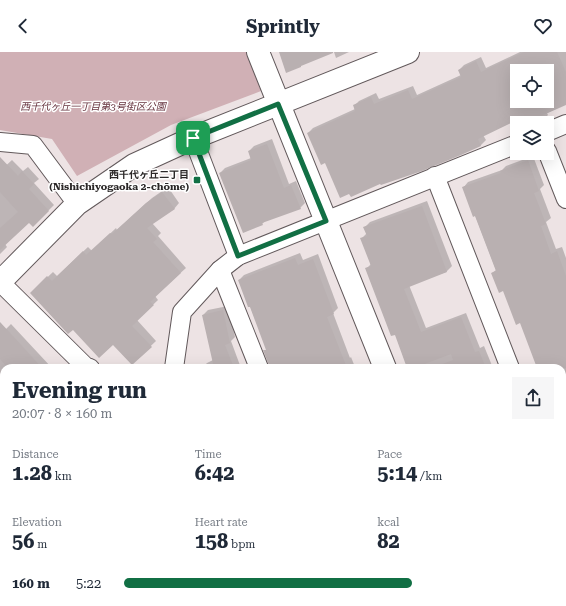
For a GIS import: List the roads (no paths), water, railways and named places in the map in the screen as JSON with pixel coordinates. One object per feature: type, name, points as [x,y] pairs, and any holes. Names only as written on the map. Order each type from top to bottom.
[{"type":"street","points":[[258,52],[383,364]]},
{"type":"street","points":[[83,364],[0,282],[77,204],[134,165],[193,138],[408,52]]},
{"type":"street","points":[[554,129],[566,124]]},
{"type":"street","points":[[193,138],[238,256]]},
{"type":"street","points":[[0,142],[33,145],[77,204]]},
{"type":"street","points":[[175,364],[182,312],[220,270],[238,256],[510,147]]},
{"type":"street","points":[[551,160],[566,199]]},
{"type":"street","points":[[435,176],[508,364]]},
{"type":"street","points":[[220,270],[257,364]]},
{"type":"place","name":"西千代ヶ丘二丁目 (Nishichiyogaoka 2-chōme)","points":[[197,180]]},
{"type":"park label","name":"西千代ヶ丘一丁目第3号街区公園","points":[[93,106]]}]
